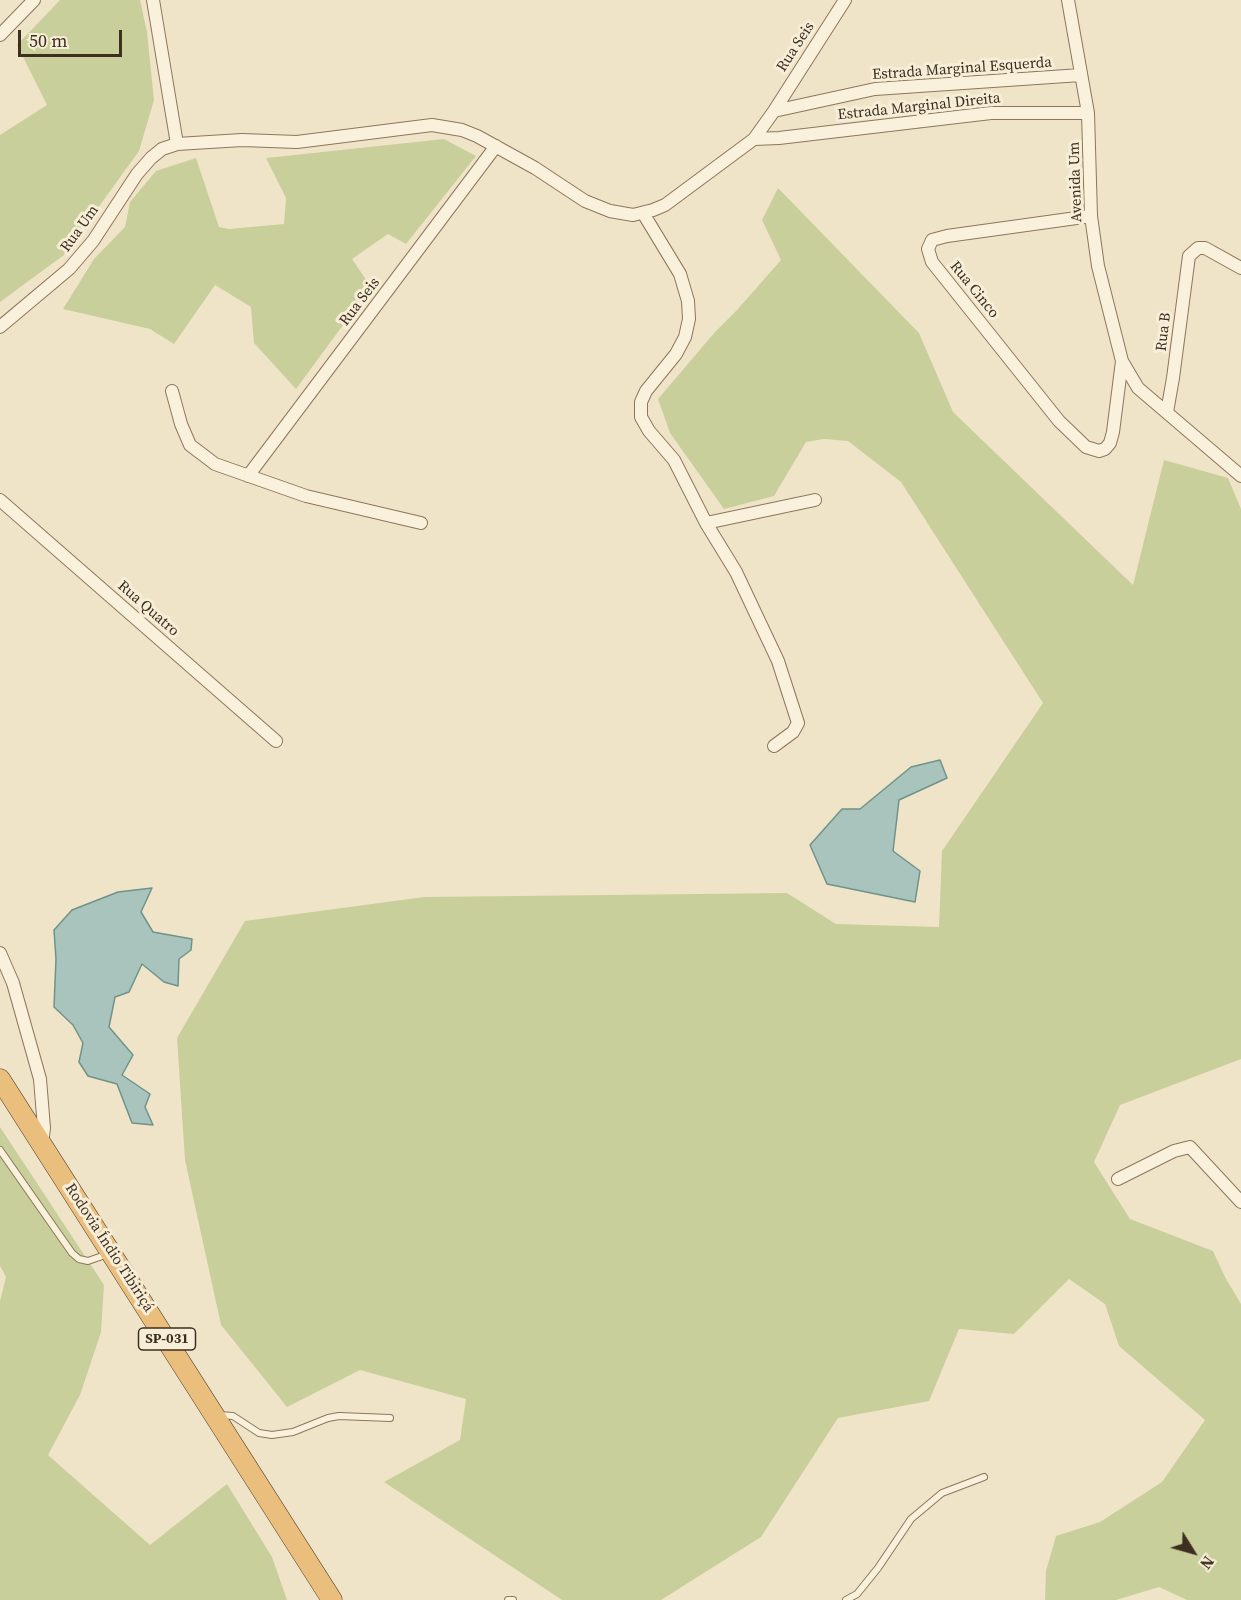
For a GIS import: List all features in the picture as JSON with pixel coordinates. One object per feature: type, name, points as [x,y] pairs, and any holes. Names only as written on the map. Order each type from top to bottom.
[{"type":"highway","name":"Rodovia Índio Tibiriçá","points":[[0,1079],[332,1600]]},
{"type":"street","points":[[0,35],[34,0]]},
{"type":"street","points":[[153,0],[177,144],[242,140],[297,141],[432,125],[462,130],[477,136],[585,201],[610,211],[633,215],[643,213],[680,274],[688,301],[689,319],[685,337],[676,354],[646,391],[641,402],[641,417],[649,431],[674,460],[706,523],[736,572],[778,661],[798,719],[793,732],[774,746]]},
{"type":"street","name":"Rua Seis","points":[[643,213],[665,205],[754,139],[845,0]]},
{"type":"street","name":"Avenida Um","points":[[1068,0],[1088,113],[1091,216],[1098,266],[1122,361],[1138,388],[1241,476]]},
{"type":"street","name":"Estrada Marginal Esquerda","points":[[774,111],[876,89],[1081,75]]},
{"type":"street","name":"Estrada Marginal Direita","points":[[754,139],[991,113],[1088,113]]},
{"type":"street","name":"Rua Um","points":[[0,327],[69,269],[93,241],[150,158],[162,149],[177,144]]},
{"type":"street","name":"Rua Seis","points":[[248,476],[496,146]]},
{"type":"street","name":"Rua Cinco","points":[[1091,216],[947,236],[932,240],[928,245],[928,251],[932,262],[1059,421],[1076,439],[1091,450],[1099,451],[1105,449],[1110,443],[1113,432]]},
{"type":"street","name":"Rua B","points":[[1167,411],[1189,256],[1198,248],[1205,248],[1241,268]]},
{"type":"street","name":"Avenida Um","points":[[1113,432],[1122,361]]},
{"type":"street","points":[[172,391],[190,445],[215,464],[306,496],[421,523]]},
{"type":"street","name":"Rua Quatro","points":[[0,500],[276,741]]},
{"type":"street","points":[[706,523],[815,500]]},
{"type":"street","points":[[0,953],[13,982],[40,1079],[44,1128],[42,1144]]},
{"type":"street","points":[[1118,1179],[1174,1151],[1190,1147],[1241,1202]]},
{"type":"lane","points":[[0,1150],[79,1259],[88,1261],[111,1252]]},
{"type":"lane","points":[[215,1415],[233,1416],[259,1433],[272,1435],[293,1432],[339,1416],[390,1418]]},
{"type":"lane","points":[[846,1600],[857,1594],[879,1568],[911,1519],[942,1493],[984,1477]]},
{"type":"lane","points":[[508,1600],[513,1600]]},
{"type":"green space","points":[[60,0],[140,0],[147,32],[154,100],[139,151],[64,255],[0,302],[0,135],[47,105],[17,45]]},
{"type":"green space","points":[[444,139],[476,156],[406,244],[388,234],[352,259],[371,287],[296,389],[254,343],[251,307],[215,285],[174,344],[150,329],[63,309],[94,259],[125,227],[130,202],[156,171],[196,158],[219,227],[229,229],[284,224],[286,198],[266,158]]},
{"type":"green space","points":[[778,188],[919,333],[953,412],[1133,585],[1164,460],[1228,478],[1241,509],[1241,1059],[1120,1105],[1094,1162],[1130,1219],[1213,1251],[1241,1304],[1241,1600],[1187,1600],[1159,1587],[1116,1600],[1045,1600],[1046,1571],[1056,1536],[1100,1522],[1162,1482],[1205,1420],[1119,1346],[1105,1304],[1069,1279],[1014,1334],[959,1329],[929,1401],[838,1418],[761,1537],[661,1600],[562,1600],[384,1482],[460,1440],[466,1399],[360,1370],[287,1407],[221,1325],[185,1160],[177,1038],[245,921],[424,897],[787,893],[836,924],[939,927],[942,851],[1043,703],[901,482],[848,441],[824,439],[806,442],[774,496],[724,509],[670,433],[658,399],[781,260],[762,220]]},
{"type":"green space","points":[[0,1127],[104,1285],[101,1332],[80,1395],[48,1455],[150,1545],[227,1484],[272,1557],[287,1600],[0,1600],[0,1301],[6,1277],[0,1266]]},
{"type":"water","points":[[940,760],[947,778],[899,800],[893,851],[920,871],[915,902],[827,884],[810,845],[842,809],[860,809],[911,767]]},
{"type":"water","points":[[152,888],[141,912],[153,932],[192,939],[191,950],[179,959],[178,986],[164,982],[142,964],[129,992],[115,997],[109,1027],[133,1055],[122,1075],[150,1094],[145,1107],[153,1125],[132,1123],[117,1084],[88,1076],[79,1062],[83,1043],[73,1025],[54,1007],[56,959],[54,930],[72,910],[118,892]]}]
